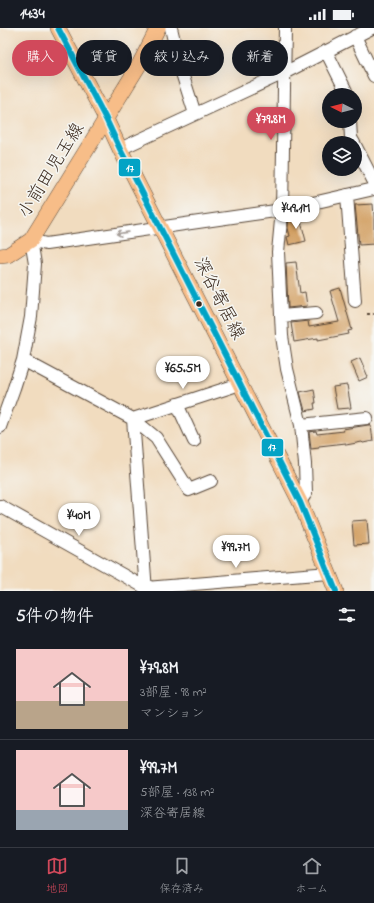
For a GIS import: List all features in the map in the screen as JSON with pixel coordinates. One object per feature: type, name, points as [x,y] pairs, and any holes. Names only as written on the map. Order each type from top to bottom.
[{"type":"main road","name":"深谷寄居線","points":[[58,28],[106,119],[300,502],[336,591]]},
{"type":"main road","name":"小前田児玉線","points":[[0,256],[8,255],[31,240],[139,64],[158,28]]},
{"type":"street","points":[[171,28],[181,70],[195,114]]},
{"type":"street","points":[[284,28],[284,40]]},
{"type":"street","points":[[288,71],[372,28]]},
{"type":"street","points":[[355,36],[374,76]]},
{"type":"street","points":[[326,51],[344,88]]},
{"type":"street","points":[[120,149],[277,76]]},
{"type":"street","points":[[284,76],[282,210],[278,252],[282,336],[301,425],[306,493],[300,502]]},
{"type":"street","points":[[362,159],[374,182]]},
{"type":"street","points":[[1,420],[23,360],[31,317],[35,264],[31,240],[46,244],[282,210],[374,189]]},
{"type":"street","points":[[347,195],[355,301]]},
{"type":"street","points":[[281,316],[316,313]]},
{"type":"street","points":[[23,360],[133,419],[156,438],[189,490],[211,481]]},
{"type":"street","points":[[133,419],[240,384]]},
{"type":"street","points":[[177,404],[194,441]]},
{"type":"street","points":[[301,425],[367,418]]},
{"type":"street","points":[[133,419],[146,590]]},
{"type":"street","points":[[0,506],[146,590],[329,573]]},
{"type":"path","points":[[367,314],[374,314]]},
{"type":"building","points":[[373,204],[374,244],[359,245],[355,205]]},
{"type":"building","points":[[299,214],[306,241],[289,245],[287,237],[290,236],[288,228],[289,216]]},
{"type":"building","points":[[296,262],[300,293],[305,292],[307,306],[288,308],[286,263]]},
{"type":"building","points":[[340,288],[352,330],[348,331],[349,334],[318,340],[318,338],[294,342],[291,323],[308,321],[309,327],[339,322],[330,291]]},
{"type":"building","points":[[360,358],[368,377],[359,381],[351,362]]},
{"type":"building","points":[[347,385],[351,408],[337,409],[333,387]]},
{"type":"building","points":[[314,389],[316,403],[314,403],[315,409],[305,411],[300,392]]},
{"type":"building","points":[[370,425],[373,441],[346,445],[346,443],[319,446],[319,448],[311,449],[309,432],[316,431],[317,434],[344,431],[343,429]]},
{"type":"building","points":[[367,520],[369,544],[354,545],[352,521]]},
{"type":"transit line","name":"17","points":[[58,28],[106,119],[300,502],[336,591]]}]
